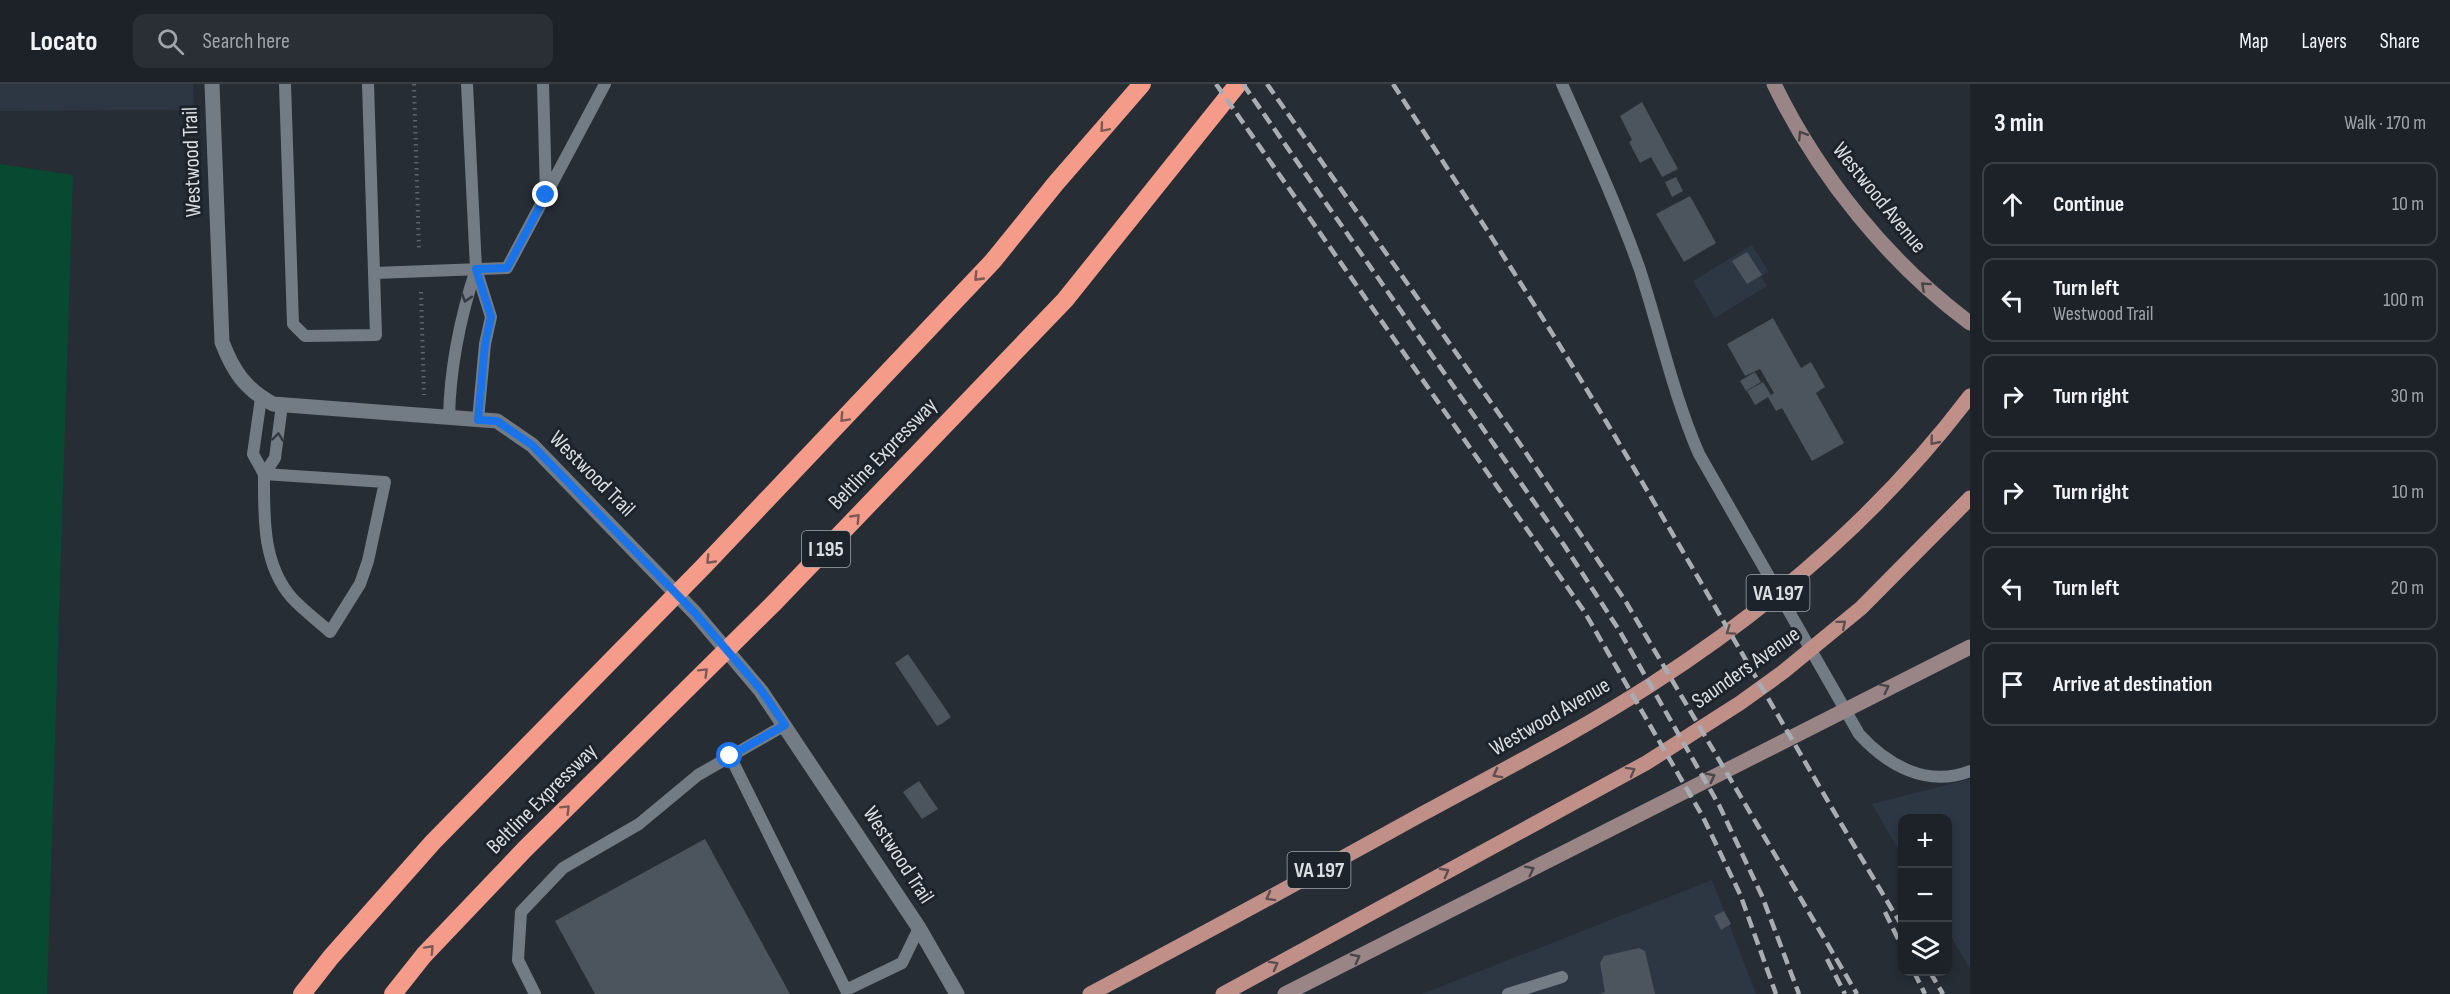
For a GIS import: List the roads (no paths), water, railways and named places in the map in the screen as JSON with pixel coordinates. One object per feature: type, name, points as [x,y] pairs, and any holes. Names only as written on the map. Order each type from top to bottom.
[{"type":"highway","points":[[302,994],[331,957],[433,842],[703,567],[993,261],[1056,183],[1142,84]]},
{"type":"highway","name":"Beltline Expressway","points":[[393,994],[424,956],[525,849],[775,602],[1065,300],[1238,84]]},
{"type":"main road","name":"Westwood Avenue","points":[[1774,84],[1812,150],[1882,242],[1921,283],[1970,323]]},
{"type":"main road","name":"Westwood Avenue","points":[[1090,994],[1548,746],[1651,685],[1734,628],[1780,592],[1892,488],[1928,449],[1970,396]]},
{"type":"main road","name":"Saunders Avenue","points":[[1223,994],[1646,763],[1783,672],[1861,608],[1970,498]]},
{"type":"main road","points":[[1285,994],[1970,647]]},
{"type":"street","name":"Westwood Trail","points":[[212,84],[222,342],[230,365],[244,384],[261,398],[273,404],[497,421],[532,445],[695,613],[761,690],[919,928],[957,994]]},
{"type":"lane","points":[[285,84],[293,324],[297,331],[305,336],[376,335],[368,84]]},
{"type":"lane","points":[[467,84],[476,269],[491,317],[485,344],[478,420]]},
{"type":"lane","points":[[543,84],[546,195]]},
{"type":"lane","points":[[375,273],[507,268],[605,84]]},
{"type":"lane","points":[[1562,84],[1609,191],[1640,271],[1681,413],[1699,454],[1859,734],[1893,765],[1909,772],[1940,776],[1970,771]]},
{"type":"lane","points":[[449,418],[454,353],[462,312],[476,269]]},
{"type":"lane","points":[[261,398],[253,454],[264,474],[264,528],[273,565],[292,598],[330,632],[360,584],[368,561],[385,482],[264,474]]},
{"type":"lane","points":[[264,474],[275,458],[282,405]]},
{"type":"lane","points":[[535,994],[518,960],[521,912],[563,868],[639,824],[698,775],[785,725]]},
{"type":"lane","points":[[730,756],[846,990],[902,963],[919,928]]},
{"type":"lane","points":[[1508,994],[1562,976]]},
{"type":"railway","points":[[1216,84],[1584,611],[1703,817],[1740,894],[1776,994]]},
{"type":"railway","points":[[1243,84],[1564,545],[1619,630],[1719,805],[1762,896],[1799,994]]},
{"type":"railway","points":[[1267,84],[1516,438],[1626,602],[1857,994]]},
{"type":"railway","points":[[1393,84],[1607,423],[1900,922]]},
{"type":"railway","points":[[1885,912],[1898,939]]},
{"type":"railway","points":[[1827,959],[1845,994]]},
{"type":"railway","points":[[1916,976],[1925,994]]},
{"type":"railway","points":[[1932,976],[1943,994]]}]
